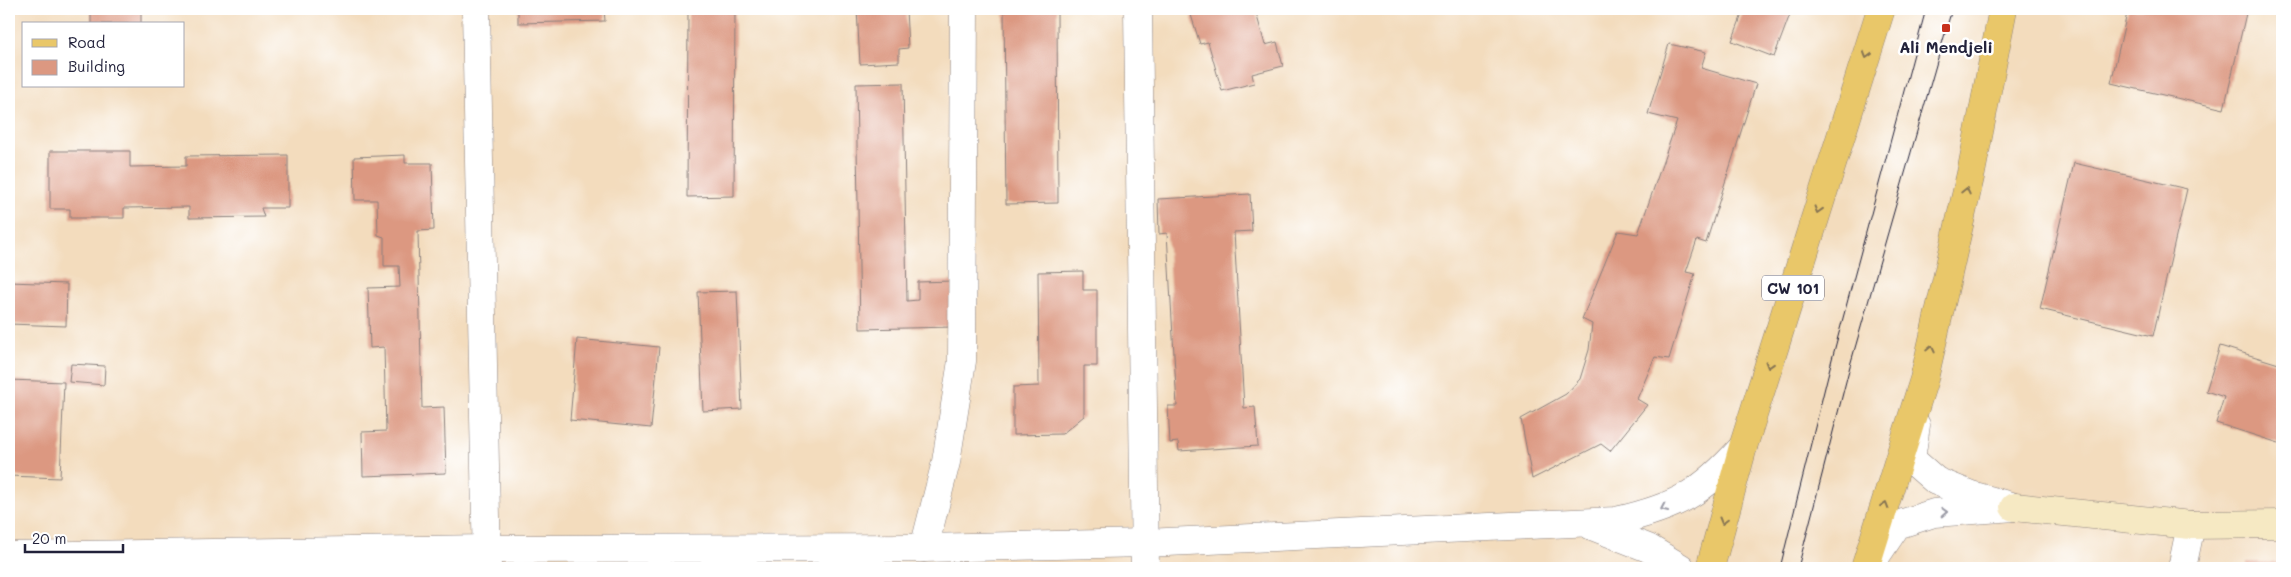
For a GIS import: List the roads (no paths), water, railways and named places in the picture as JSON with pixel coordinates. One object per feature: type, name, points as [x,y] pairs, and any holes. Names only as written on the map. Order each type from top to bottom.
[{"type":"main road","name":"CW 101","points":[[1710,568],[1743,447],[1881,9]]},
{"type":"main road","points":[[1867,568],[1924,379],[1970,173],[2003,9]]},
{"type":"street","points":[[476,9],[487,558]]},
{"type":"street","points":[[924,548],[946,462],[962,362],[964,9]]},
{"type":"street","points":[[1138,9],[1146,556]]},
{"type":"street","points":[[1924,379],[1911,458],[1936,481],[1971,495],[2014,508]]},
{"type":"street","points":[[9,556],[487,558],[924,548],[1146,556],[1579,522],[1616,521],[1653,513],[1688,497],[1718,475],[1743,447]]},
{"type":"street","points":[[1867,568],[1897,525],[1934,513],[2014,508],[2191,525],[2282,524]]},
{"type":"street","points":[[1579,522],[1614,533],[1639,544],[1681,568]]},
{"type":"street","points":[[2182,568],[2191,525]]},
{"type":"tram line","points":[[1780,568],[1832,359],[1926,9]]},
{"type":"tram line","points":[[1798,568],[1851,362],[1952,9]]},
{"type":"place","name":"Ali Mendjeli","points":[[1946,28]]}]
